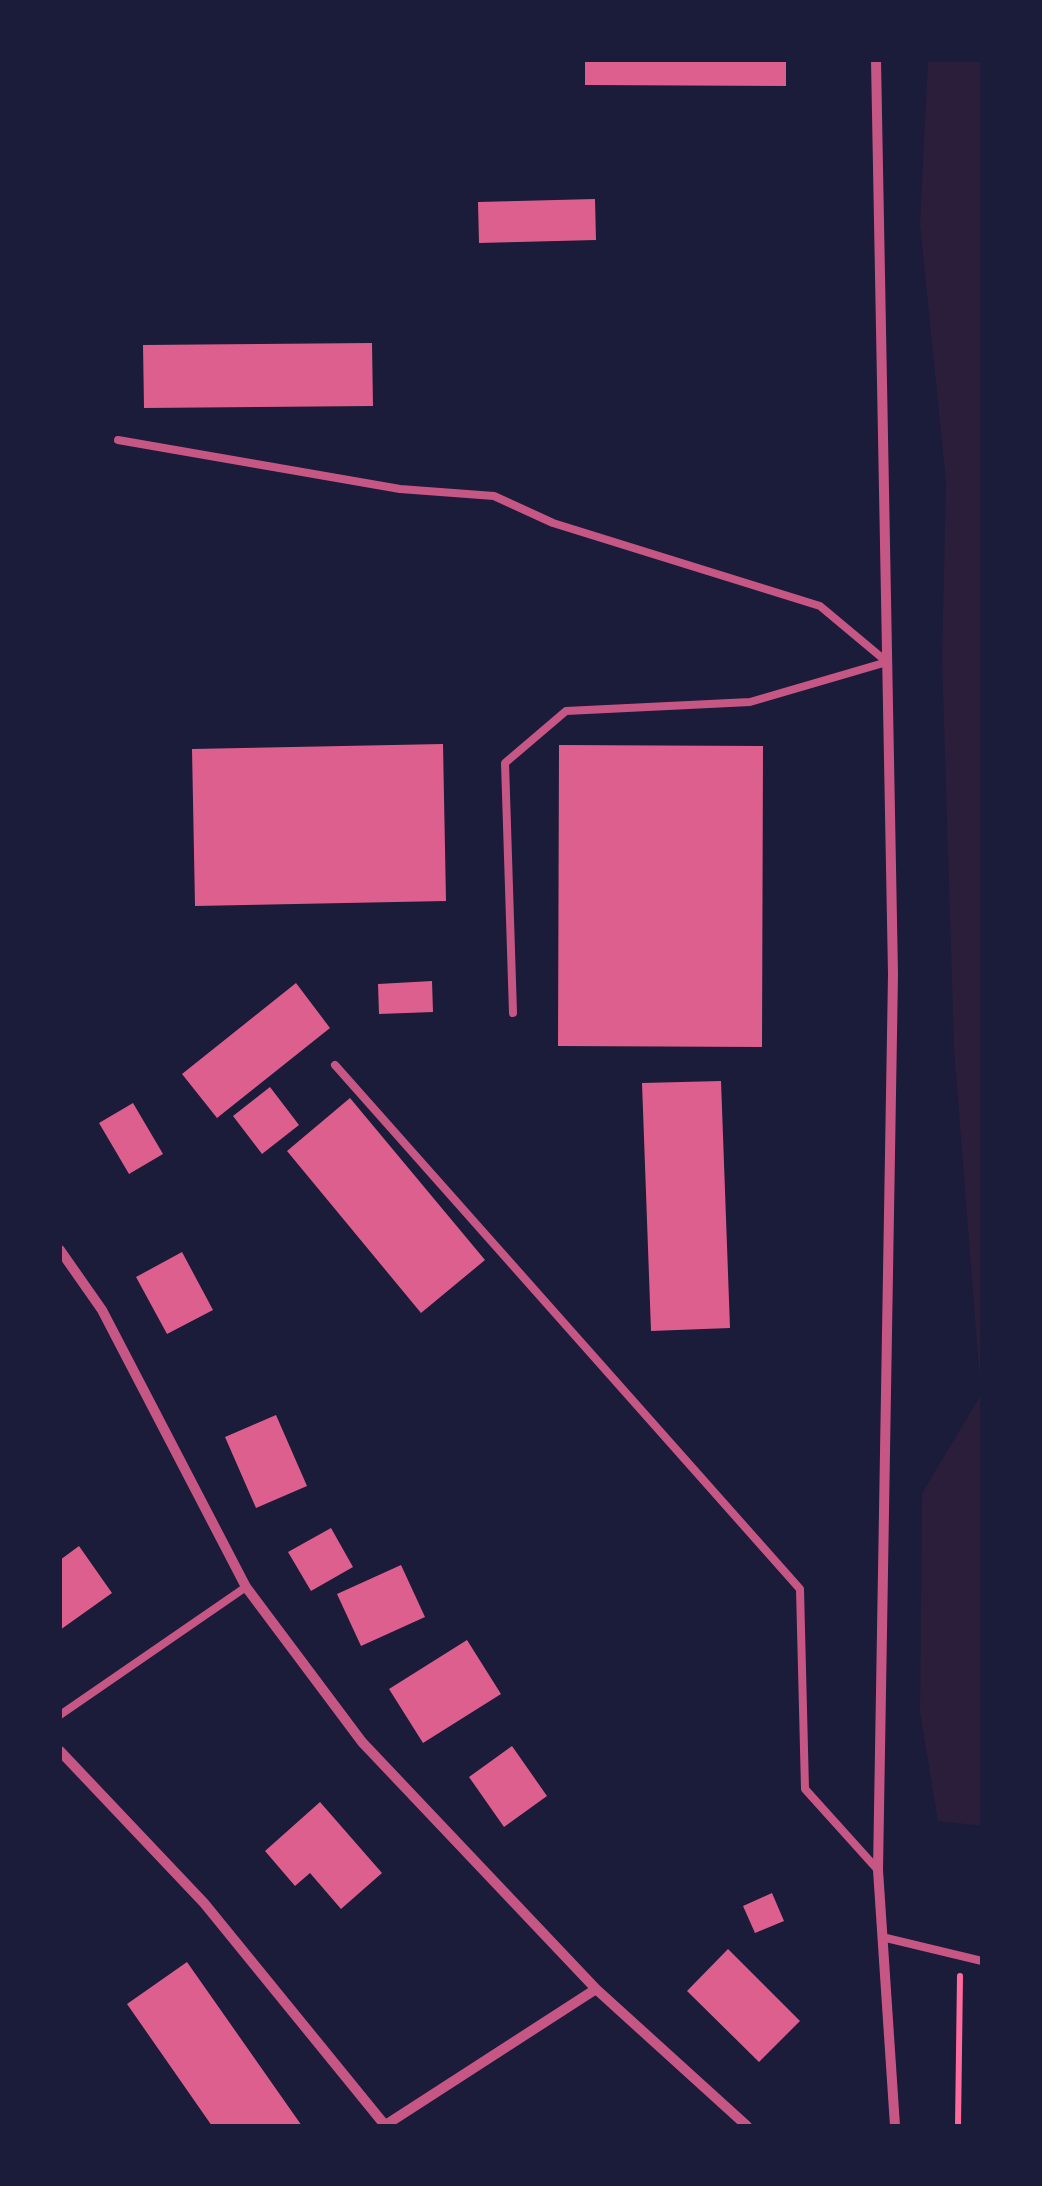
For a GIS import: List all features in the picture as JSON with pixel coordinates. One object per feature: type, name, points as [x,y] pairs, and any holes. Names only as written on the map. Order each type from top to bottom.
[{"type":"street","points":[[876,60],[893,974],[878,1870],[895,2126]]},
{"type":"street","points":[[60,1250],[102,1310],[246,1587],[362,1742],[596,1988],[748,2126]]},
{"type":"street","points":[[60,1751],[204,1903],[384,2125],[596,1988]]},
{"type":"lane","points":[[118,440],[400,489],[494,496],[553,523],[820,606],[887,662]]},
{"type":"lane","points":[[513,1013],[505,763],[566,711],[750,702],[887,662]]},
{"type":"lane","points":[[335,1065],[800,1589],[805,1789],[878,1870]]},
{"type":"lane","points":[[60,1715],[246,1587]]},
{"type":"lane","points":[[882,1936],[982,1960]]},
{"type":"path","points":[[958,2126],[960,1954]]},
{"type":"shaded area","points":[[928,60],[982,60],[982,1826],[938,1821],[920,1712],[922,1493],[981,1395],[954,1048],[942,658],[946,482],[920,224]]},
{"type":"building","points":[[585,60],[786,60],[786,86],[585,85]]},
{"type":"building","points":[[595,199],[596,240],[479,243],[478,202]]},
{"type":"building","points":[[372,343],[373,406],[144,408],[143,345]]},
{"type":"building","points":[[443,744],[446,901],[195,906],[192,749]]},
{"type":"building","points":[[559,745],[763,746],[762,1047],[558,1046]]},
{"type":"building","points":[[432,981],[433,1012],[379,1014],[378,984]]},
{"type":"building","points":[[296,983],[330,1028],[217,1118],[182,1074]]},
{"type":"building","points":[[721,1081],[730,1328],[651,1331],[642,1083]]},
{"type":"building","points":[[270,1087],[299,1125],[262,1154],[233,1116]]},
{"type":"building","points":[[350,1098],[485,1260],[421,1313],[287,1151]]},
{"type":"building","points":[[133,1103],[163,1154],[129,1174],[99,1123]]},
{"type":"building","points":[[182,1252],[213,1310],[167,1334],[136,1277]]},
{"type":"building","points":[[276,1415],[307,1486],[256,1508],[225,1437]]},
{"type":"building","points":[[331,1528],[353,1567],[311,1591],[288,1552]]},
{"type":"building","points":[[79,1546],[112,1593],[60,1630],[60,1560]]},
{"type":"building","points":[[401,1565],[425,1617],[361,1646],[337,1594]]},
{"type":"building","points":[[467,1640],[501,1694],[423,1743],[389,1689]]},
{"type":"building","points":[[512,1746],[547,1796],[504,1827],[469,1777]]},
{"type":"building","points":[[320,1802],[382,1873],[341,1909],[310,1873],[295,1886],[265,1851]]},
{"type":"building","points":[[772,1893],[784,1921],[755,1933],[743,1906]]},
{"type":"building","points":[[728,1949],[800,2021],[759,2062],[687,1991]]},
{"type":"building","points":[[187,1962],[302,2126],[212,2126],[127,2004]]}]
